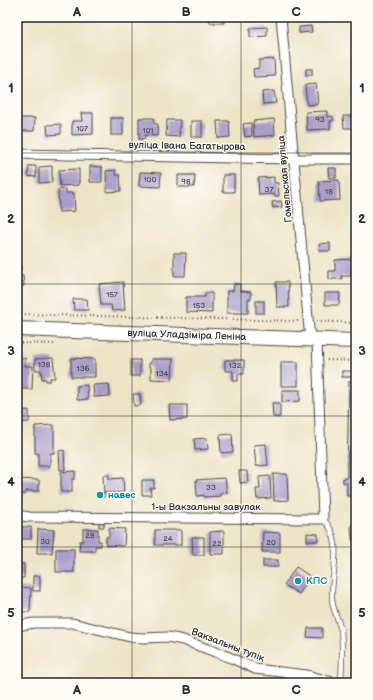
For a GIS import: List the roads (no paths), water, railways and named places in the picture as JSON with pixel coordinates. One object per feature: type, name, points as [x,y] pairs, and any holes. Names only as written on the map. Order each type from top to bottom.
[{"type":"main road","name":"вуліца Уладзіміра Леніна","points":[[17,328],[356,341]]},
{"type":"street","name":"Гомельская вуліца","points":[[281,17],[308,321],[313,340],[323,519]]},
{"type":"street","name":"вуліца Івана Багатырова","points":[[17,154],[294,159],[356,158]]},
{"type":"street","name":"1-ы Вакзальны завулак","points":[[17,514],[29,517],[323,519]]},
{"type":"street","name":"Вакзальны тупік","points":[[17,626],[34,623],[72,623],[130,637],[168,637],[183,640],[229,657],[255,669],[307,675],[336,683]]},
{"type":"lane","points":[[323,519],[330,526],[336,541],[332,599],[341,630],[343,656],[341,683]]},
{"type":"place","name":"навес","points":[[100,495]]},
{"type":"place","name":"КПС","points":[[298,581]]}]
